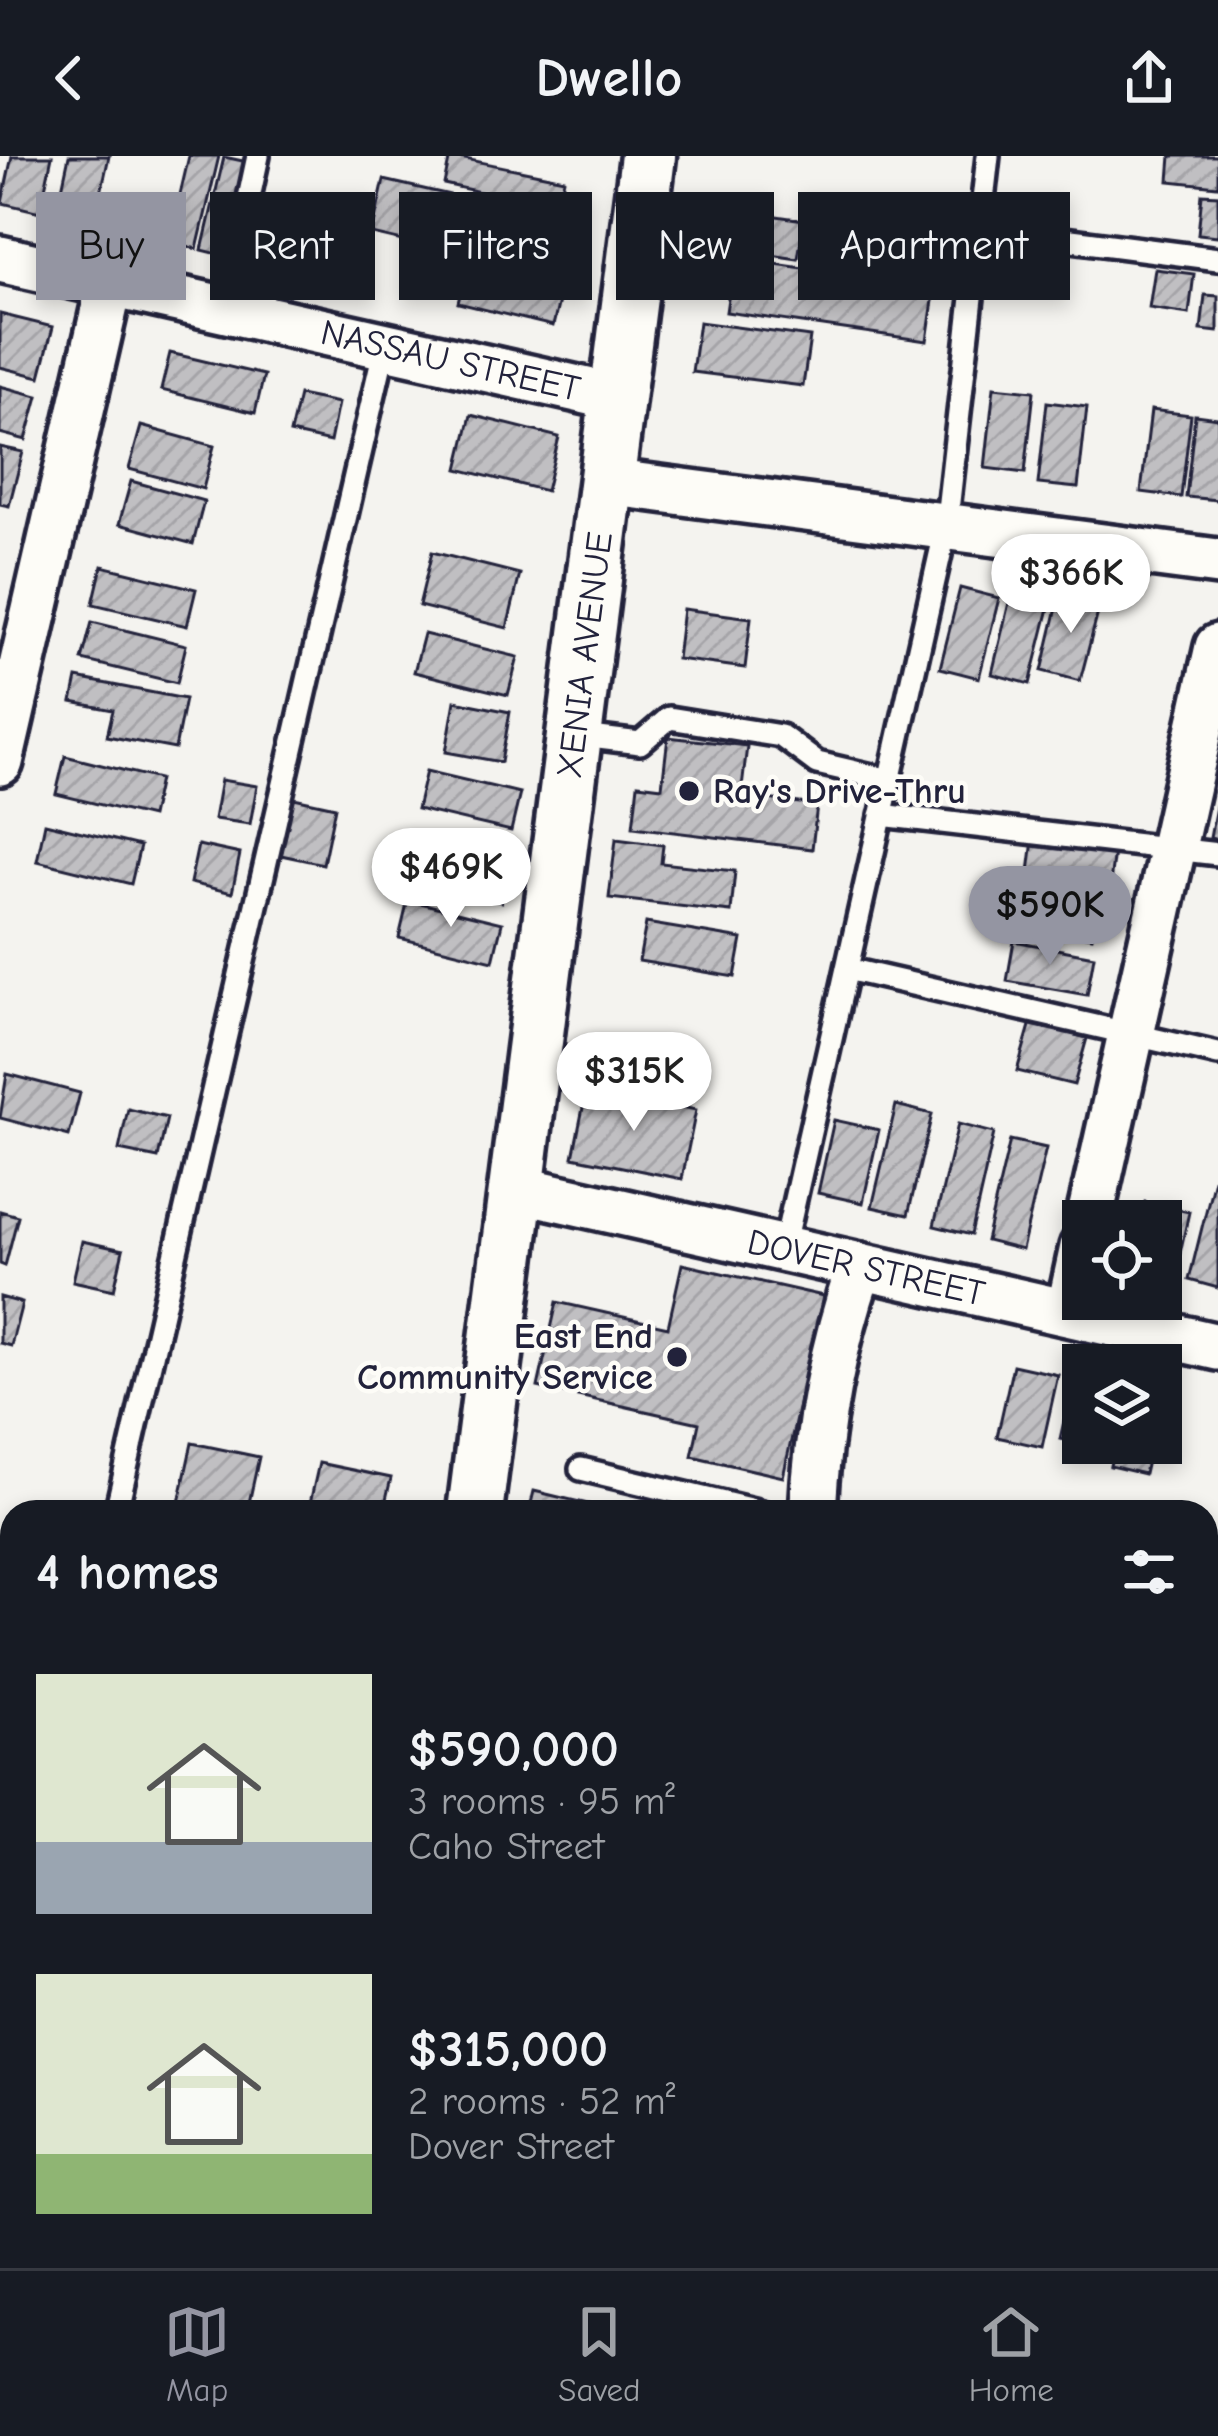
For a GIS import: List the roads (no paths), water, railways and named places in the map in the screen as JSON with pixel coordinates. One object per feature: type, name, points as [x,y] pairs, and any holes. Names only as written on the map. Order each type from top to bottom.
[{"type":"street","name":"XENIA AVENUE","points":[[476,1500],[647,156]]},
{"type":"street","name":"NASSAU STREET","points":[[0,259],[36,267]]},
{"type":"street","points":[[0,762],[106,300]]},
{"type":"street","name":"NASSAU STREET","points":[[181,300],[618,398]]},
{"type":"street","points":[[607,482],[1218,562]]},
{"type":"street","points":[[1094,1200],[1218,646]]},
{"type":"street","name":"DOVER STREET","points":[[515,1188],[1062,1310]]},
{"type":"street","points":[[814,1500],[823,1414],[841,1323],[860,1266]]},
{"type":"street","name":"DOVER STREET","points":[[1103,1320],[1218,1347]]},
{"type":"lane","points":[[225,310],[258,156]]},
{"type":"lane","points":[[984,192],[988,156]]},
{"type":"lane","points":[[1070,240],[1218,259]]},
{"type":"lane","points":[[784,1249],[946,528],[972,300]]},
{"type":"lane","points":[[119,1500],[385,346]]},
{"type":"lane","points":[[574,735],[640,743],[669,718],[782,736],[817,763],[890,780]]},
{"type":"lane","points":[[881,815],[1218,854]]},
{"type":"lane","points":[[847,969],[1218,1054]]},
{"type":"lane","points":[[581,1469],[711,1500]]},
{"type":"place","name":"Ray's Drive-Thru","points":[[689,791]]},
{"type":"place","name":"East End Community Service","points":[[677,1357]]}]
